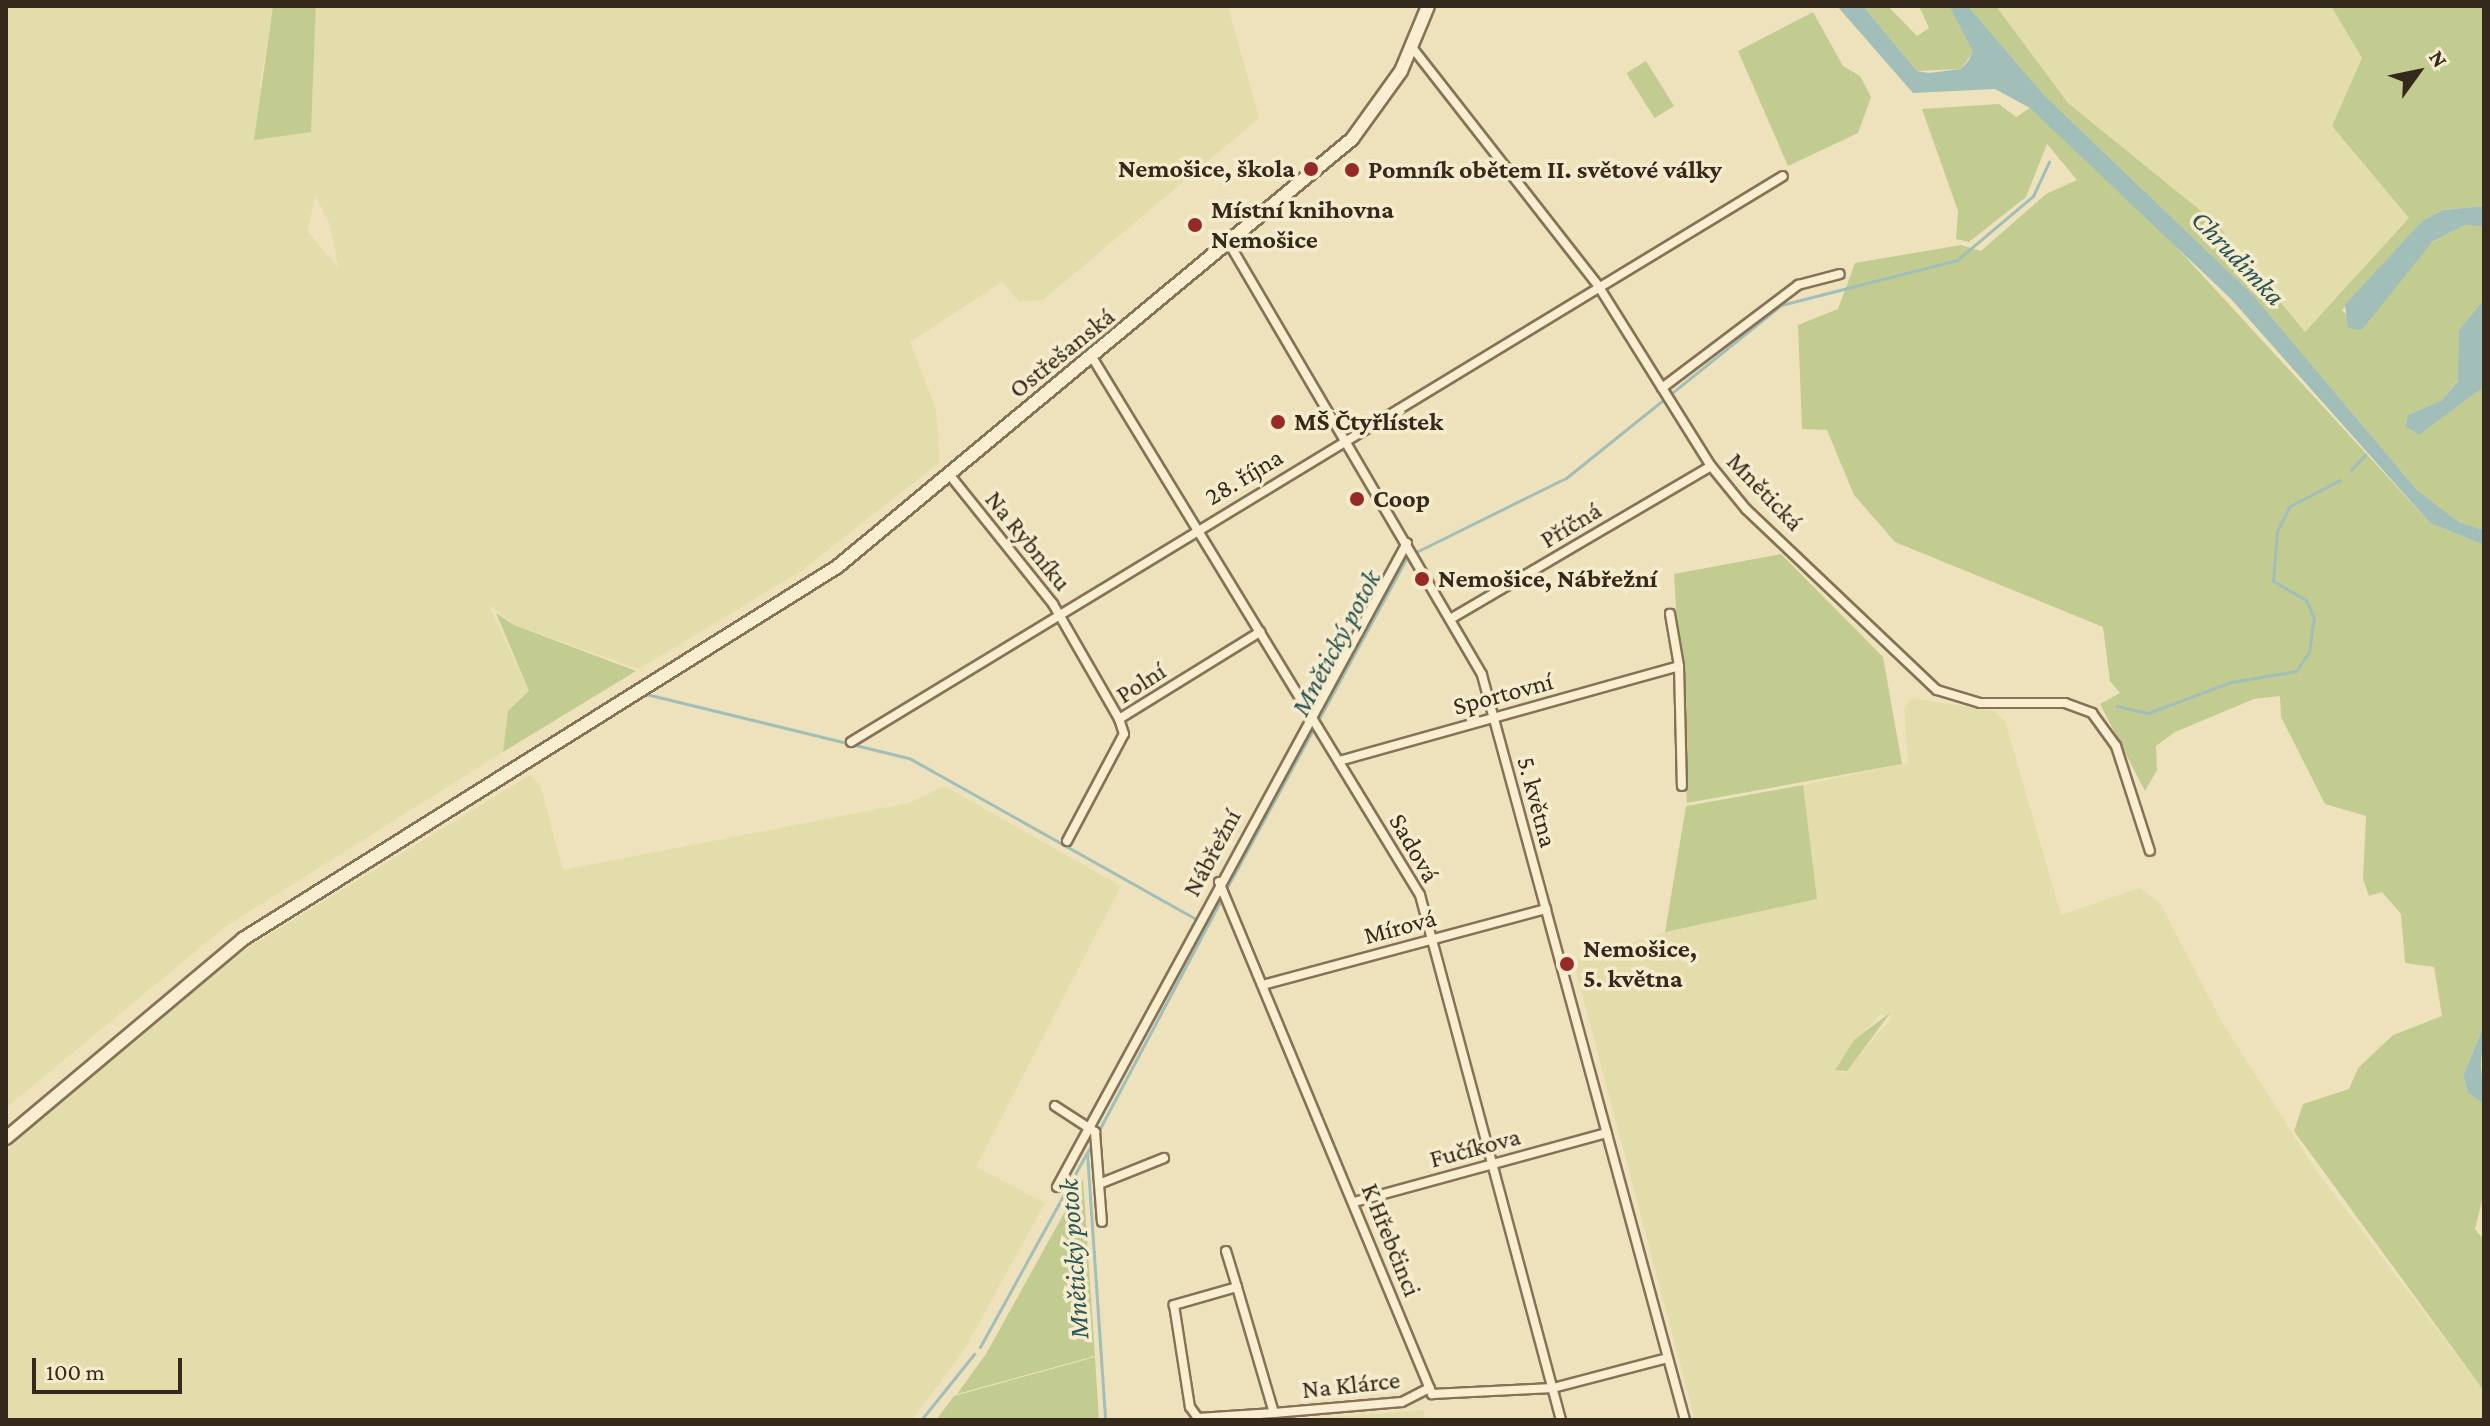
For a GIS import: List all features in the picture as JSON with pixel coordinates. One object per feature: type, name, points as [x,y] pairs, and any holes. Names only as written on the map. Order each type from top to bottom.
[{"type":"street","points":[[1413,41],[1421,6]]},
{"type":"street","points":[[1413,41],[1428,6]]},
{"type":"street","name":"Ostřešanská","points":[[6,1138],[243,939],[822,578],[1230,245],[1361,130],[1413,41]]},
{"type":"street","name":"Mnětická","points":[[1413,41],[1599,287],[1711,466],[1922,680],[1965,700],[2065,703],[2092,713],[2116,746],[2150,851]]},
{"type":"street","name":"28. října","points":[[851,742],[1197,529],[1783,176]]},
{"type":"street","name":"5. května","points":[[1230,245],[1452,618],[1494,717],[1685,1420]]},
{"type":"street","points":[[1662,388],[1798,285],[1840,274]]},
{"type":"street","name":"Sadová","points":[[1092,357],[1420,895],[1561,1420]]},
{"type":"street","name":"Příčná","points":[[1452,618],[1711,466]]},
{"type":"street","name":"Na Rybníku","points":[[949,474],[1059,614],[1119,719]]},
{"type":"street","name":"Nábřežní","points":[[1057,1187],[1199,920],[1224,886],[1312,717],[1408,544]]},
{"type":"street","points":[[1670,614],[1679,666],[1682,786]]},
{"type":"street","name":"Polní","points":[[1067,841],[1124,734],[1119,719],[1260,632]]},
{"type":"street","name":"Sportovní","points":[[1339,761],[1679,666]]},
{"type":"street","name":"K Hřebčinci","points":[[1224,886],[1430,1388]]},
{"type":"street","name":"Mírová","points":[[1266,984],[1546,909]]},
{"type":"street","points":[[1055,1106],[1090,1127],[1102,1222]]},
{"type":"street","name":"Fučíkova","points":[[1354,1202],[1607,1133]]},
{"type":"street","points":[[1099,1184],[1164,1158]]},
{"type":"street","name":"Na Klárce","points":[[1226,1251],[1274,1413]]},
{"type":"street","name":"Na Klárce","points":[[1237,1287],[1171,1310],[1190,1407],[1202,1418],[1402,1402],[1430,1388]]},
{"type":"street","points":[[1430,1388],[1441,1397],[1553,1388],[1667,1358]]},
{"type":"shaded area","points":[[6,6],[273,6],[260,86],[311,132],[316,6],[1228,6],[1259,118],[1043,300],[1019,302],[1002,282],[910,342],[936,409],[940,462],[801,571],[639,669],[514,625],[489,605],[529,691],[508,711],[503,752],[225,927],[6,1108]],"holes":[[[315,195],[330,225],[338,267],[308,232]]]},
{"type":"shaded area","points":[[1996,6],[2331,6],[2362,58],[2332,126],[2400,202],[2409,218],[2405,229],[2305,332],[2217,224],[2068,103]]},
{"type":"shaded area","points":[[1912,698],[1994,711],[2005,721],[2061,915],[2139,888],[2160,903],[2222,1022],[2315,1169],[2484,1391],[2484,1420],[1695,1420],[1573,960],[1695,923],[1816,899],[1803,785],[1908,763],[1904,709]],"holes":[[[1880,1014],[1893,1017],[1842,1074],[1838,1063]]]},
{"type":"shaded area","points":[[530,775],[540,784],[563,870],[909,803],[944,786],[1121,886],[976,1167],[1045,1203],[966,1347],[912,1420],[6,1420],[6,1153],[33,1123],[247,948]]},
{"type":"shaded area","points":[[1424,1410],[1425,1420],[1272,1420],[1305,1419]]},
{"type":"green space","points":[[273,6],[316,6],[311,132],[254,140]]},
{"type":"green space","points":[[1863,6],[1888,6],[1917,36],[1929,28],[1919,6],[1949,6],[1974,51],[1961,69],[1917,71]]},
{"type":"green space","points":[[1968,6],[1996,6],[2068,103],[2217,224],[2305,332],[2409,218],[2332,126],[2362,58],[2331,6],[2484,6],[2484,206],[2443,210],[2422,221],[2342,310],[2362,330],[2429,244],[2465,225],[2484,227],[2484,299],[2459,330],[2459,379],[2442,400],[2408,415],[2405,425],[2419,435],[2484,387],[2484,530],[2459,522],[2417,490],[2253,295],[2045,96]]},
{"type":"green space","points":[[1813,12],[1843,66],[1860,76],[1871,97],[1858,133],[1788,166],[1738,51]]},
{"type":"green space","points":[[1646,61],[1674,106],[1655,118],[1626,73]]},
{"type":"green space","points":[[1999,104],[2016,117],[2030,108],[2134,201],[2430,523],[2484,545],[2484,1025],[2463,1076],[2468,1093],[2484,1104],[2484,1193],[2475,1229],[2484,1240],[2484,1391],[2294,1131],[2303,1104],[2349,1089],[2358,1068],[2393,1035],[2442,1016],[2434,967],[2405,963],[2401,914],[2382,892],[2369,896],[2363,879],[2366,816],[2325,804],[2281,717],[2280,696],[2254,699],[2175,732],[2156,746],[2157,770],[2145,791],[2100,704],[2120,693],[2110,681],[2103,627],[1895,542],[1854,495],[1827,430],[1802,429],[1798,325],[1838,309],[1855,263],[1961,245],[1981,251],[2046,194],[2077,180],[2047,144],[2026,197],[1969,242],[1956,239],[1958,211],[1922,109]]},
{"type":"green space","points":[[1781,554],[1883,657],[1902,764],[1687,803],[1674,574]]},
{"type":"green space","points":[[496,613],[514,625],[636,671],[503,752],[508,711],[529,691]]},
{"type":"green space","points":[[1803,785],[1817,899],[1665,932],[1686,806]]},
{"type":"green space","points":[[1891,1012],[1847,1071],[1835,1070],[1854,1040]]},
{"type":"green space","points":[[1083,1179],[1095,1356],[957,1394],[986,1354]]},
{"type":"green space","points":[[1095,1357],[1099,1420],[936,1420],[954,1396]]},
{"type":"water","points":[[1837,6],[1863,6],[1917,71],[1929,73],[1961,69],[1969,60],[1973,51],[1949,6],[1968,6],[2045,96],[2253,295],[2417,490],[2459,522],[2484,530],[2484,545],[2430,523],[2231,299],[2030,108],[1995,89],[1913,93]]},
{"type":"water","points":[[2484,206],[2484,227],[2465,225],[2432,242],[2362,330],[2348,328],[2345,305],[2422,221],[2443,210]]},
{"type":"water","points":[[2484,299],[2484,387],[2419,435],[2405,426],[2408,415],[2442,400],[2458,381],[2459,330]]},
{"type":"water","points":[[2484,1025],[2481,1065],[2484,1104],[2468,1093],[2463,1076]]},
{"type":"waterway","name":"Mnětický potok","points":[[1225,891],[1408,556],[1566,478],[1781,305],[1957,260],[2033,196],[2049,161]]},
{"type":"waterway","points":[[2351,470],[2365,455]]},
{"type":"waterway","points":[[2117,706],[2148,713],[2231,682],[2296,671],[2309,652],[2314,618],[2306,600],[2273,581],[2277,531],[2290,506],[2340,480]]},
{"type":"waterway","points":[[646,694],[909,758],[1200,921]]},
{"type":"waterway","name":"Mnětický potok","points":[[1098,1132],[1222,898]]},
{"type":"waterway","name":"Mnětický potok","points":[[1093,1142],[1087,1153],[1105,1420]]},
{"type":"waterway","points":[[980,1347],[1086,1154]]},
{"type":"waterway","points":[[921,1420],[974,1354]]},
{"type":"place","name":"Nemošice, škola","points":[[1311,169]]},
{"type":"place","name":"Pomník obětem II. světové války","points":[[1352,170]]},
{"type":"place","name":"Místní knihovna Nemošice","points":[[1195,225]]},
{"type":"place","name":"MŠ Čtyřlístek","points":[[1278,422]]},
{"type":"place","name":"Coop","points":[[1357,499]]},
{"type":"place","name":"Nemošice, Nábřežní","points":[[1422,579]]},
{"type":"place","name":"Nemošice, 5. května","points":[[1567,964]]},
{"type":"water label","name":"Chrudimka","points":[[2238,258]]}]
